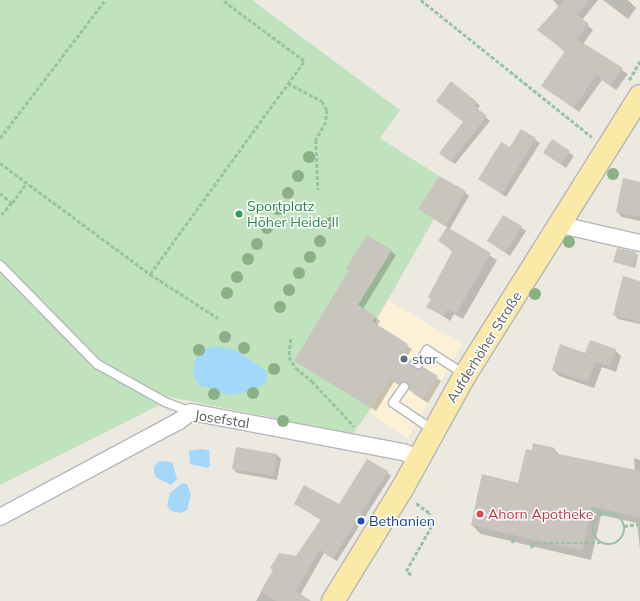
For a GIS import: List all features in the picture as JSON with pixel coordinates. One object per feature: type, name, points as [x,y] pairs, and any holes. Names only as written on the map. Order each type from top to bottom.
[{"type":"main road","name":"Aufderhöher Straße","points":[[333,601],[419,458],[465,375],[561,225],[640,96]]},
{"type":"street","points":[[561,225],[640,243]]},
{"type":"street","name":"Josefstal","points":[[0,517],[179,421],[191,412],[376,447],[419,458]]},
{"type":"lane","points":[[0,265],[97,364],[164,402],[191,412]]},
{"type":"lane","points":[[418,364],[427,350],[465,375]]},
{"type":"lane","points":[[404,387],[393,403],[434,430]]},
{"type":"path","points":[[0,138],[105,0]]},
{"type":"path","points":[[150,274],[304,61],[222,0]]},
{"type":"path","points":[[421,0],[607,150]]},
{"type":"path","points":[[288,83],[322,101],[327,110],[326,122],[316,140],[318,190]]},
{"type":"path","points":[[0,163],[26,184],[150,274],[218,318]]},
{"type":"path","points":[[0,217],[26,184]]},
{"type":"path","points":[[0,193],[12,203]]},
{"type":"path","points":[[291,339],[289,357],[296,368],[312,381],[376,447]]},
{"type":"path","points":[[411,575],[406,571],[431,527],[429,513],[413,502]]},
{"type":"path","points":[[591,509],[599,511],[602,516]]},
{"type":"path","points":[[530,547],[537,543],[601,543],[609,545],[618,542],[624,535],[624,526],[616,515],[602,516]]},
{"type":"path","points":[[601,543],[594,529],[602,516]]},
{"type":"path","points":[[624,526],[639,524]]},
{"type":"path","points":[[512,543],[514,536]]},
{"type":"shaded area","points":[[388,300],[462,344],[408,438],[369,412],[371,408],[338,388]]},
{"type":"green space","name":"Sportplatz Höher Heide II","points":[[0,0],[252,0],[400,110],[380,138],[439,176],[418,209],[434,219],[338,387],[371,408],[353,434],[165,396],[159,405],[0,485]]},
{"type":"water","points":[[215,346],[235,350],[268,372],[266,382],[252,391],[230,395],[198,385],[193,374],[194,361],[203,350]]},
{"type":"water","points":[[201,449],[209,450],[210,466],[207,468],[190,464],[189,451]]},
{"type":"water","points":[[160,461],[172,462],[177,479],[171,485],[157,478],[154,473],[154,466]]},
{"type":"water","points":[[182,483],[187,484],[191,495],[187,510],[181,513],[171,511],[167,506],[170,493]]},
{"type":"building","points":[[564,0],[589,0],[577,15],[589,24],[577,39],[623,68],[610,86],[596,75],[574,108],[541,86],[565,51],[537,30]]},
{"type":"building","points":[[451,81],[477,102],[474,106],[487,116],[451,162],[439,153],[463,122],[436,101]]},
{"type":"building","points":[[521,129],[536,138],[502,194],[478,179],[501,142],[510,147]]},
{"type":"building","points":[[552,139],[570,151],[562,165],[543,153]]},
{"type":"building","points":[[439,176],[466,191],[446,226],[418,209]]},
{"type":"building","points":[[623,178],[640,182],[640,217],[616,212]]},
{"type":"building","points":[[503,215],[522,226],[506,253],[487,241]]},
{"type":"building","points":[[447,227],[491,253],[456,314],[448,309],[443,316],[426,307],[431,299],[428,297],[453,250],[438,241]]},
{"type":"building","points":[[367,235],[392,250],[358,305],[376,316],[373,322],[408,344],[402,354],[413,361],[415,368],[423,367],[438,376],[423,399],[409,390],[407,382],[399,384],[390,378],[371,408],[294,361],[349,270],[346,268]]},
{"type":"building","points":[[617,248],[636,252],[633,267],[613,262]]},
{"type":"building","points":[[623,276],[640,281],[640,322],[613,315]]},
{"type":"building","points":[[590,340],[616,349],[610,366],[595,362],[588,382],[552,370],[560,344],[585,353]]},
{"type":"building","points":[[533,443],[555,448],[554,453],[640,471],[640,518],[592,506],[582,551],[471,525],[482,474],[518,483],[526,449],[532,450]]},
{"type":"building","points":[[236,447],[277,454],[273,476],[232,469]]},
{"type":"building","points":[[367,459],[388,471],[333,558],[320,550],[296,591],[311,601],[276,601],[261,591],[273,570],[270,568],[279,553],[296,556],[321,519],[294,504],[304,485],[339,504]]},
{"type":"place","name":"Sportplatz Höher Heide II","points":[[239,214]]},
{"type":"place","name":"star","points":[[404,359]]},
{"type":"place","name":"Ahorn Apotheke","points":[[480,514]]},
{"type":"place","name":"Bethanien","points":[[361,521]]}]
